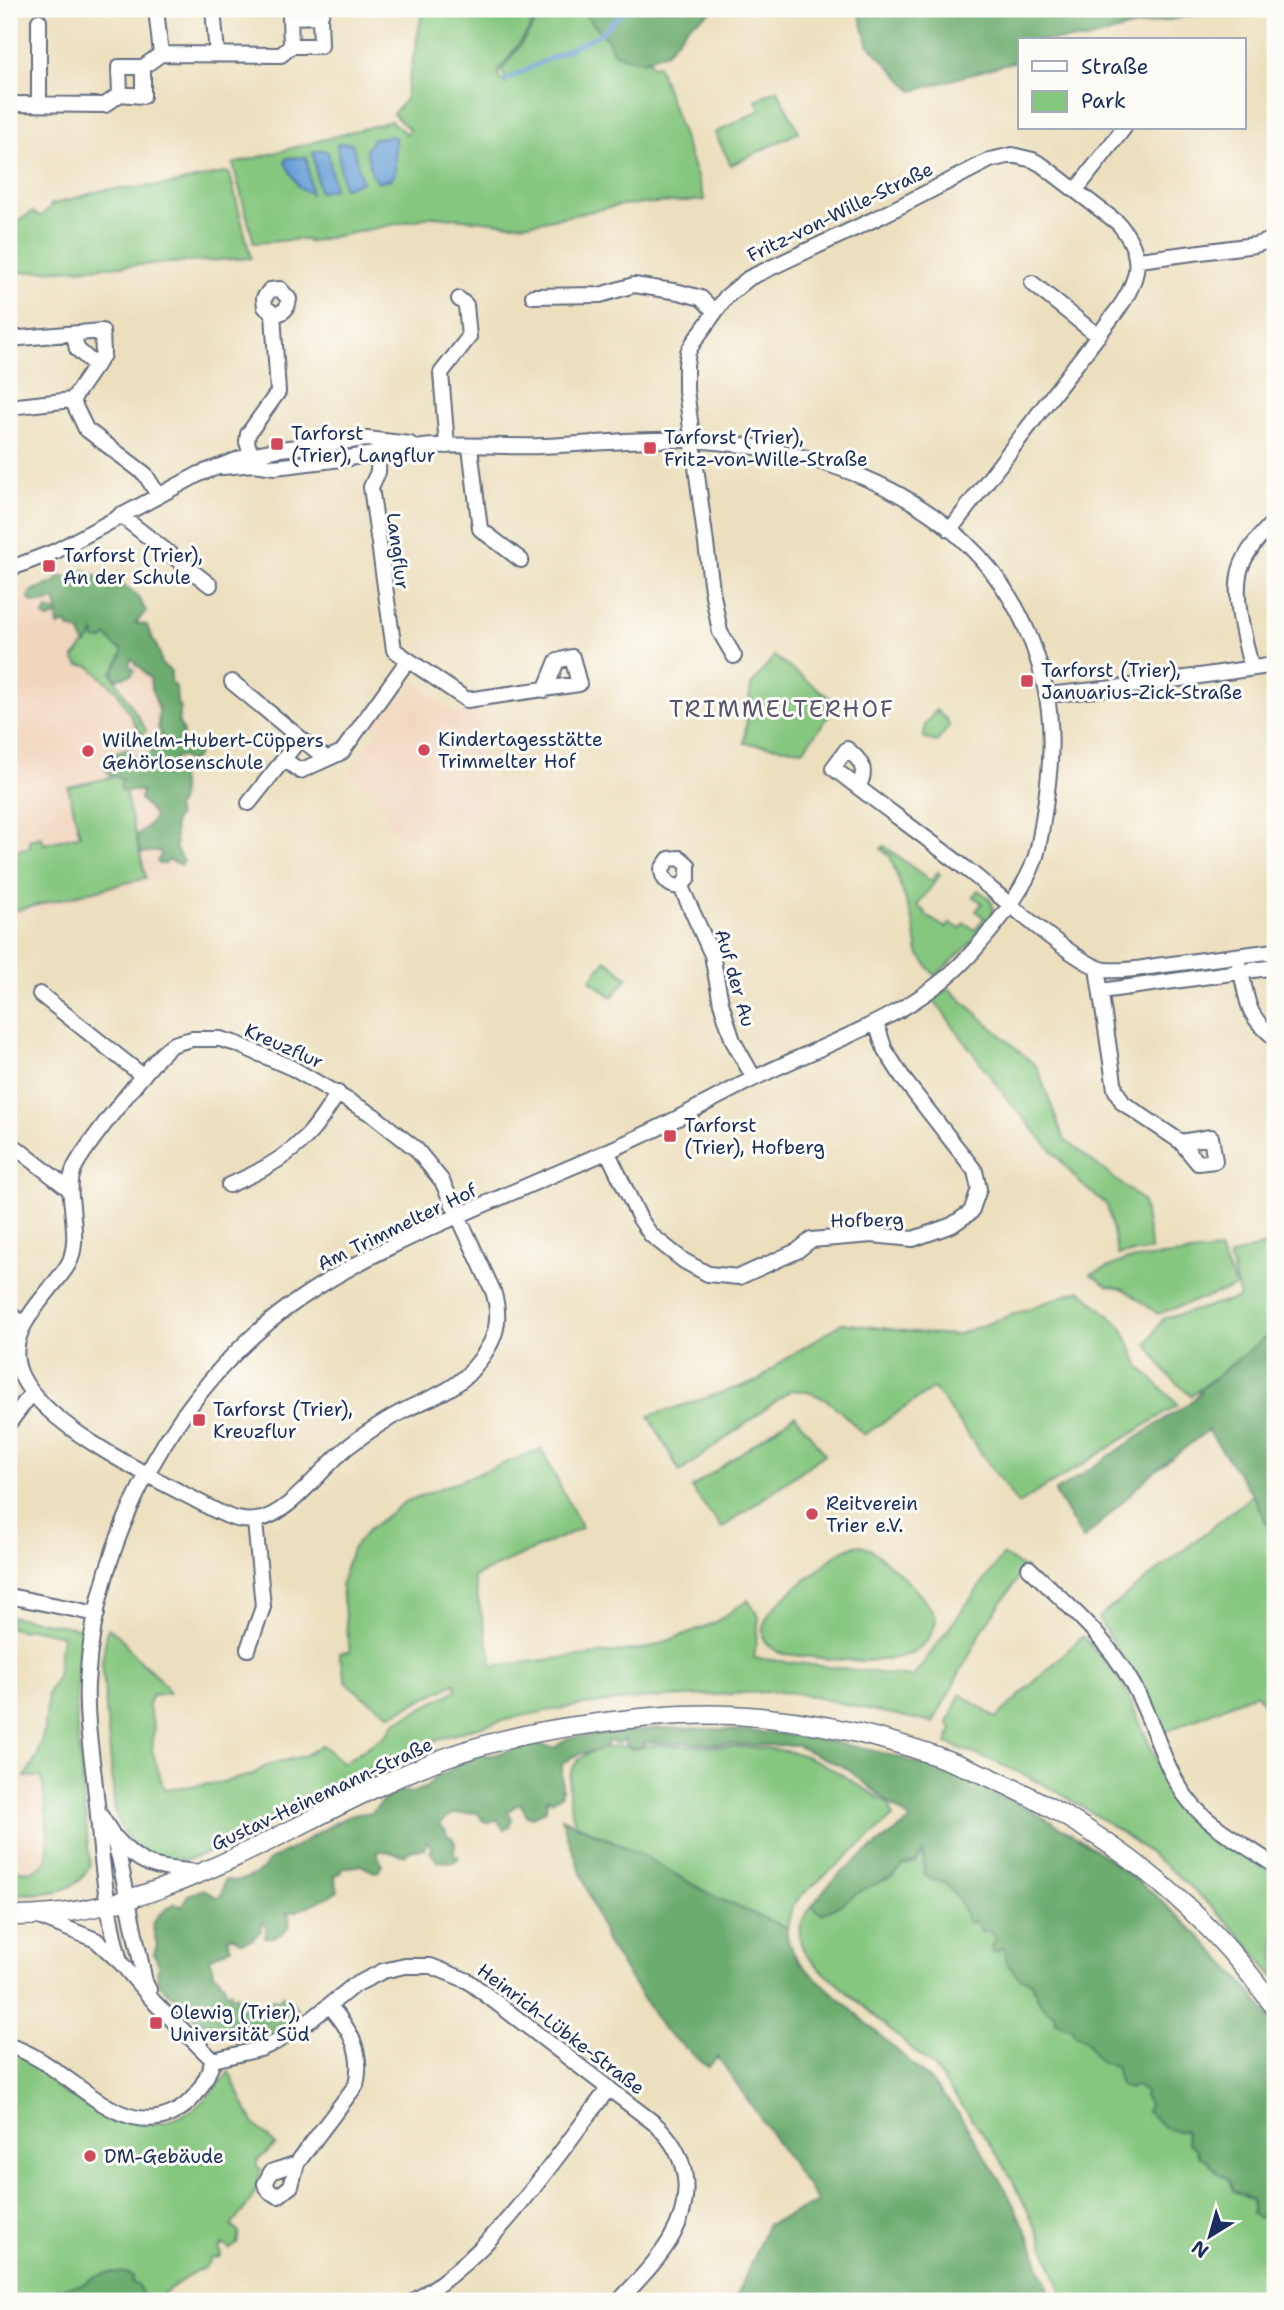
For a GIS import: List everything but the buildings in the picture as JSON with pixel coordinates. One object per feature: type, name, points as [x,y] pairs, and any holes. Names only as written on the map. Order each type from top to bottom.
[{"type":"main road","name":"Gustav-Heinemann-Straße","points":[[9,1916],[39,1917],[106,1903],[205,1872],[389,1782],[447,1757],[484,1745],[530,1733],[625,1719],[693,1714],[758,1716],[825,1726],[919,1750],[996,1780],[1046,1804],[1115,1849],[1178,1900],[1241,1965],[1275,2008]]},
{"type":"street","points":[[156,9],[161,54]]},
{"type":"street","points":[[214,9],[217,54]]},
{"type":"street","points":[[120,94],[119,67],[143,66],[161,54],[281,55],[291,46],[321,46],[321,12],[290,17],[291,46]]},
{"type":"street","points":[[39,21],[39,104]]},
{"type":"street","points":[[9,104],[105,105],[120,94],[143,96],[143,66]]},
{"type":"street","points":[[1076,190],[1122,130]]},
{"type":"street","name":"Fritz-von-Wille-Straße","points":[[694,440],[686,390],[688,352],[714,311],[736,287],[749,278],[1004,155],[1033,160],[1076,190],[1118,223],[1139,260]]},
{"type":"street","points":[[950,530],[1127,296],[1139,260],[1255,246],[1275,239]]},
{"type":"street","points":[[1032,283],[1098,336]]},
{"type":"street","points":[[533,296],[600,295],[634,285],[701,298],[714,311]]},
{"type":"street","points":[[447,446],[441,373],[469,337],[466,305],[459,299]]},
{"type":"street","points":[[252,460],[247,442],[248,434],[278,392],[273,313]]},
{"type":"street","points":[[9,339],[102,331],[103,355],[72,400],[9,407]]},
{"type":"street","points":[[74,334],[76,349],[96,366]]},
{"type":"street","points":[[72,400],[86,429],[145,474],[158,495]]},
{"type":"street","name":"Am Trimmelter Hof","points":[[9,569],[56,551],[199,474],[252,460],[280,449],[366,439],[379,447],[537,446],[694,440],[772,450],[850,470],[912,502],[950,530],[982,560],[1017,610],[1038,661],[1047,695],[1052,760],[1035,861],[1010,904],[973,953],[939,984],[876,1023],[754,1078],[677,1119],[458,1216],[350,1268],[277,1316],[233,1355],[201,1391],[147,1475],[128,1513],[101,1592],[87,1686],[106,1903]]},
{"type":"street","points":[[694,440],[712,590],[720,632],[734,656]]},
{"type":"street","name":"Langflur","points":[[379,447],[378,472],[371,487],[394,650],[467,700],[545,690]]},
{"type":"street","points":[[470,447],[480,529],[521,560]]},
{"type":"street","points":[[120,515],[211,585]]},
{"type":"street","points":[[1251,667],[1238,588],[1239,571],[1275,520]]},
{"type":"street","points":[[284,759],[300,771],[342,752],[408,660]]},
{"type":"street","points":[[1047,695],[1124,687],[1275,665]]},
{"type":"street","points":[[232,682],[327,759]]},
{"type":"street","points":[[249,803],[300,738]]},
{"type":"street","points":[[858,788],[1072,952],[1097,968],[1128,969],[1275,951]]},
{"type":"street","name":"Auf der Au","points":[[681,887],[712,955],[721,1003],[733,1041],[754,1078]]},
{"type":"street","points":[[1237,956],[1249,1008],[1255,1021],[1275,1038]]},
{"type":"street","points":[[1101,991],[1275,967]]},
{"type":"street","points":[[1097,968],[1115,1088],[1123,1103],[1181,1143]]},
{"type":"street","points":[[40,995],[143,1076]]},
{"type":"street","name":"Hofberg","points":[[607,1151],[640,1219],[652,1235],[684,1261],[708,1274],[739,1277],[797,1251],[811,1240],[872,1235],[913,1238],[952,1225],[971,1212],[979,1189],[975,1171],[905,1082],[885,1050],[876,1023]]},
{"type":"street","name":"Kreuzflur","points":[[192,1039],[220,1040],[264,1055],[338,1093],[373,1115],[416,1149],[442,1181],[498,1306],[498,1325],[482,1357],[455,1386],[373,1428],[326,1465],[283,1511],[255,1521],[228,1516],[147,1475],[76,1432],[32,1393],[22,1377],[16,1356],[23,1324],[71,1259],[74,1235],[70,1190],[71,1179],[79,1159],[143,1076],[173,1045],[192,1039]]},
{"type":"street","name":"Kreuzflur","points":[[229,1185],[258,1172],[296,1146],[313,1129],[338,1093]]},
{"type":"street","points":[[9,1142],[70,1190]]},
{"type":"street","points":[[9,1313],[23,1324]]},
{"type":"street","points":[[9,1423],[32,1393]]},
{"type":"street","points":[[248,1649],[263,1607],[255,1521]]},
{"type":"street","points":[[1029,1568],[1096,1633],[1132,1682],[1164,1757],[1191,1804],[1213,1824],[1275,1866]]},
{"type":"street","points":[[9,1596],[97,1614]]},
{"type":"street","name":"Am Trimmelter Hof","points":[[98,1811],[111,1832],[139,1861],[162,1868],[205,1872]]},
{"type":"street","name":"Am Trimmelter Hof","points":[[111,1832],[127,1898]]},
{"type":"street","points":[[127,1898],[145,1982],[155,2003]]},
{"type":"street","points":[[106,1903],[120,1962]]},
{"type":"street","points":[[9,2046],[35,2055],[97,2101],[120,2113],[148,2119],[161,2118],[184,2107],[209,2075],[213,2060],[96,1940],[39,1917]]},
{"type":"street","name":"Heinrich-Lübke-Straße","points":[[213,2060],[260,2049],[276,2042],[312,2019],[353,1986],[383,1971],[405,1966],[431,1966],[468,1981],[662,2130],[674,2146],[681,2161],[685,2185],[684,2214],[665,2249],[619,2301]]},
{"type":"street","points":[[297,2163],[356,2085],[359,2057],[355,2042],[330,2005]]},
{"type":"street","points":[[414,2301],[442,2284],[496,2233],[609,2088]]},
{"type":"shaded area","name":"Wilhelm-Hubert-Cüppers Gehörlosenschule","points":[[13,582],[15,588],[30,584],[36,594],[132,604],[171,695],[161,780],[176,867],[172,876],[9,918],[9,583]]},
{"type":"shaded area","name":"Kindertagesstätte Trimmelter Hof","points":[[415,682],[458,717],[466,707],[474,709],[478,714],[490,808],[480,818],[403,841],[392,829],[373,791],[348,774],[380,730],[371,724],[398,690],[405,696]]},
{"type":"shaded area","points":[[9,1773],[42,1777],[49,1841],[46,1863],[34,1870],[9,1871]]},
{"type":"green space","points":[[423,9],[539,9],[530,28],[499,71],[499,79],[506,84],[502,70],[533,27],[542,9],[581,9],[609,42],[642,61],[649,59],[652,66],[658,65],[705,200],[622,205],[533,223],[511,224],[435,216],[308,242],[307,239],[254,243],[233,164],[391,121],[406,134],[410,130],[393,114],[405,100]]},
{"type":"green space","points":[[581,9],[716,9],[689,25],[666,53],[642,61],[625,58],[612,51],[609,42]]},
{"type":"green space","points":[[858,9],[1226,9],[1127,28],[1093,38],[1018,38],[1018,61],[913,91],[868,44]]},
{"type":"green space","points":[[777,89],[799,132],[731,165],[715,133],[760,110],[756,100]]},
{"type":"green space","points":[[227,172],[251,258],[9,273],[9,226],[33,212],[40,217],[50,205],[104,190],[168,185]]},
{"type":"green space","points":[[84,570],[110,583],[125,586],[137,595],[146,611],[136,623],[147,625],[160,654],[161,664],[171,671],[171,682],[176,687],[177,703],[181,708],[178,721],[183,731],[182,741],[191,742],[198,750],[197,757],[189,763],[183,757],[176,757],[174,760],[182,790],[176,808],[178,816],[174,822],[176,850],[184,861],[181,865],[169,860],[159,864],[157,861],[161,855],[160,851],[141,853],[138,834],[153,820],[153,814],[140,799],[142,791],[122,791],[122,779],[110,775],[104,768],[106,756],[131,747],[131,756],[137,756],[141,762],[152,751],[157,750],[161,733],[151,679],[131,659],[129,665],[134,670],[132,675],[115,679],[113,673],[122,649],[116,647],[107,636],[103,640],[94,639],[95,632],[85,644],[79,631],[68,628],[67,623],[58,626],[57,615],[48,619],[44,616],[47,609],[59,612],[55,600],[41,603],[29,599],[29,594],[34,590],[56,582],[57,578],[64,576],[70,579]]},
{"type":"green space","points":[[97,631],[109,632],[125,651],[117,668],[111,672],[146,730],[142,734],[117,691],[89,666],[79,665],[74,660]]},
{"type":"green space","points":[[774,656],[838,704],[803,750],[744,743],[751,686]]},
{"type":"green space","points":[[936,710],[947,720],[949,726],[937,742],[924,739],[925,725]]},
{"type":"green space","points":[[121,775],[146,878],[9,912],[9,852],[30,847],[29,840],[42,837],[44,844],[80,835],[68,787]]},
{"type":"green space","points":[[884,846],[931,881],[938,872],[940,875],[917,906],[926,912],[925,915],[946,928],[951,923],[960,929],[965,923],[975,930],[984,918],[976,911],[982,903],[973,896],[978,890],[991,902],[993,912],[985,927],[935,976],[918,953],[913,921],[890,856],[881,849]]},
{"type":"green space","points":[[606,960],[628,978],[612,997],[590,980]]},
{"type":"green space","points":[[948,988],[1037,1067],[1064,1139],[1143,1201],[1151,1250],[1118,1255],[1107,1205],[1080,1183],[1009,1101],[933,999]]},
{"type":"green space","points":[[1275,1242],[1275,1330],[1191,1396],[1167,1374],[1147,1344],[1163,1319],[1240,1298],[1229,1256]]},
{"type":"green space","points":[[1219,1250],[1236,1287],[1158,1314],[1124,1289],[1106,1285],[1091,1274],[1126,1260]]},
{"type":"green space","points":[[1080,1290],[1122,1327],[1140,1367],[1178,1405],[1018,1504],[934,1388],[864,1435],[823,1398],[791,1390],[680,1472],[649,1416],[758,1381],[778,1364],[842,1323],[956,1335]]},
{"type":"green space","points":[[1275,1330],[1275,1540],[1253,1495],[1208,1430],[1150,1475],[1083,1540],[1055,1492],[1188,1404],[1201,1393],[1197,1392]]},
{"type":"green space","points":[[795,1415],[825,1454],[722,1528],[691,1488]]},
{"type":"green space","points":[[541,1449],[582,1528],[473,1577],[493,1666],[649,1648],[714,1623],[748,1600],[759,1617],[754,1658],[913,1677],[1003,1555],[1025,1569],[984,1627],[933,1723],[784,1692],[629,1700],[546,1711],[465,1731],[385,1761],[255,1830],[193,1858],[162,1859],[132,1843],[119,1824],[115,1812],[102,1662],[108,1628],[159,1678],[169,1693],[152,1695],[148,1704],[154,1728],[152,1750],[164,1789],[218,1783],[251,1775],[270,1764],[304,1756],[322,1745],[343,1763],[387,1734],[394,1723],[457,1690],[455,1683],[391,1715],[346,1682],[339,1653],[350,1652],[341,1583],[352,1549],[368,1530],[405,1502]]},
{"type":"green space","points":[[1253,1495],[1275,1540],[1275,1720],[1256,1693],[1158,1735],[1138,1684],[1098,1618]]},
{"type":"green space","points":[[861,1545],[880,1556],[926,1602],[936,1621],[925,1643],[910,1653],[876,1661],[783,1654],[769,1645],[763,1635],[764,1624],[779,1602],[834,1557],[846,1549]]},
{"type":"green space","points":[[9,1616],[78,1628],[81,1631],[76,1690],[77,1727],[90,1865],[76,1883],[56,1892],[9,1894],[9,1871],[34,1870],[46,1863],[49,1841],[42,1777],[25,1777],[38,1755],[45,1727],[48,1693],[57,1676],[62,1635],[30,1628],[24,1631],[10,1628]]},
{"type":"green space","points":[[1083,1636],[1123,1684],[1156,1760],[1186,1808],[1210,1829],[1275,1872],[1275,1979],[1225,1920],[1166,1866],[1134,1842],[1102,1819],[1035,1780],[947,1743],[952,1729],[948,1723],[960,1694],[996,1718]]},
{"type":"green space","points":[[658,1728],[738,1730],[814,1739],[888,1754],[958,1777],[1026,1807],[1090,1846],[1152,1892],[1225,1963],[1257,2000],[1275,2029],[1275,2236],[1266,2231],[1265,2216],[1258,2218],[1252,2214],[1252,2200],[1233,2191],[1229,2180],[1199,2156],[1195,2148],[1188,2143],[1185,2130],[1173,2131],[1160,2123],[1147,2112],[1149,2104],[1144,2096],[1145,2092],[1135,2085],[1130,2089],[1120,2086],[1115,2066],[1100,2062],[1085,2040],[1073,2033],[1072,2028],[1056,2022],[1055,2014],[1039,2001],[1032,1982],[1020,1978],[1006,1963],[1005,1949],[993,1952],[992,1946],[996,1940],[989,1930],[981,1931],[975,1921],[968,1922],[961,1903],[944,1881],[931,1880],[924,1874],[923,1852],[916,1862],[903,1865],[890,1877],[833,1909],[821,1914],[812,1907],[831,1882],[911,1820],[846,1768],[797,1746],[645,1742],[641,1748],[632,1749],[626,1745],[625,1739],[618,1744],[609,1741],[599,1750],[576,1755],[562,1764],[562,1794],[552,1801],[547,1799],[546,1810],[532,1817],[527,1816],[521,1804],[517,1805],[508,1811],[512,1819],[509,1827],[504,1830],[497,1819],[489,1823],[483,1821],[477,1812],[448,1816],[439,1825],[455,1843],[454,1854],[459,1857],[454,1862],[437,1861],[430,1851],[433,1848],[426,1841],[425,1848],[410,1851],[405,1855],[377,1852],[383,1864],[379,1871],[374,1872],[361,1865],[342,1868],[340,1873],[334,1875],[338,1891],[305,1908],[286,1913],[290,1917],[289,1926],[282,1933],[265,1937],[267,1926],[262,1922],[262,1929],[253,1939],[242,1942],[231,1936],[227,1939],[231,1948],[209,1958],[214,1974],[220,1978],[226,1991],[231,1991],[231,1996],[236,1995],[239,2003],[236,2004],[242,2009],[246,2006],[253,2008],[265,2005],[272,1999],[278,2000],[282,1995],[297,2008],[299,2018],[288,2020],[282,2029],[270,2032],[262,2040],[253,2042],[245,2033],[233,2031],[223,2037],[206,2032],[202,2022],[190,2015],[180,2000],[159,1984],[159,1965],[154,1954],[157,1945],[152,1924],[175,1903],[181,1906],[188,1895],[204,1889],[216,1897],[221,1896],[225,1880],[237,1880],[256,1874],[269,1860],[333,1824],[355,1814],[372,1813],[382,1801],[400,1791],[411,1793],[426,1788],[437,1775],[446,1774],[457,1764],[471,1760],[473,1756],[520,1749],[532,1743],[554,1748],[568,1738]]},
{"type":"green space","points":[[666,1745],[760,1748],[803,1755],[887,1803],[893,1817],[801,1896],[792,1906],[787,1928],[717,1898],[636,1852],[575,1823],[569,1796],[570,1776],[576,1762],[603,1749]]},
{"type":"green space","points":[[561,1818],[636,1852],[717,1898],[787,1928],[789,1945],[805,1968],[931,2081],[958,2113],[1005,2188],[1031,2241],[1052,2301],[735,2301],[767,2225],[818,2202],[718,2057],[708,2067],[663,2029],[606,1941]]},
{"type":"green space","points":[[896,1835],[956,1876],[1275,2214],[1275,2301],[1065,2301],[1041,2238],[1012,2179],[989,2142],[933,2067],[817,1966],[802,1947],[801,1925],[821,1895]]},
{"type":"green space","points":[[9,2050],[53,2071],[114,2117],[137,2124],[159,2123],[183,2115],[212,2093],[229,2072],[253,2123],[276,2145],[257,2161],[257,2166],[261,2169],[256,2189],[250,2202],[231,2226],[239,2233],[237,2244],[230,2249],[223,2244],[218,2258],[212,2258],[204,2268],[152,2301],[9,2301]]},
{"type":"green space","points":[[111,2272],[133,2276],[132,2283],[137,2284],[143,2300],[28,2301],[38,2296],[44,2300],[57,2289],[83,2284],[94,2277]]},
{"type":"water","points":[[395,137],[395,174],[391,179],[378,182],[372,174],[366,150],[373,139]]},
{"type":"water","points":[[352,143],[362,182],[343,188],[337,144]]},
{"type":"water","points":[[313,152],[328,152],[334,189],[319,192]]},
{"type":"water","points":[[307,157],[311,194],[299,187],[285,163],[287,158]]},
{"type":"waterway","points":[[506,80],[598,35],[627,9]]},
{"type":"place","name":"Tarforst (Trier), Langflur","points":[[277,444]]},
{"type":"place","name":"Tarforst (Trier), Fritz-von-Wille-Straße","points":[[650,448]]},
{"type":"place","name":"Tarforst (Trier), An der Schule","points":[[49,566]]},
{"type":"place","name":"Tarforst (Trier), Januarius-Zick-Straße","points":[[1027,681]]},
{"type":"place","name":"Kindertagesstätte Trimmelter Hof","points":[[424,750]]},
{"type":"place","name":"Wilhelm-Hubert-Cüppers Gehörlosenschule","points":[[88,751]]},
{"type":"place","name":"Tarforst (Trier), Hofberg","points":[[670,1136]]},
{"type":"place","name":"Tarforst (Trier), Kreuzflur","points":[[199,1420]]},
{"type":"place","name":"Reitverein Trier e.V.","points":[[812,1514]]},
{"type":"place","name":"Olewig (Trier), Universität Süd","points":[[156,2023]]},
{"type":"place","name":"DM-Gebäude","points":[[90,2156]]},
{"type":"district","name":"TRIMMELTERHOF","points":[[782,709]]}]
